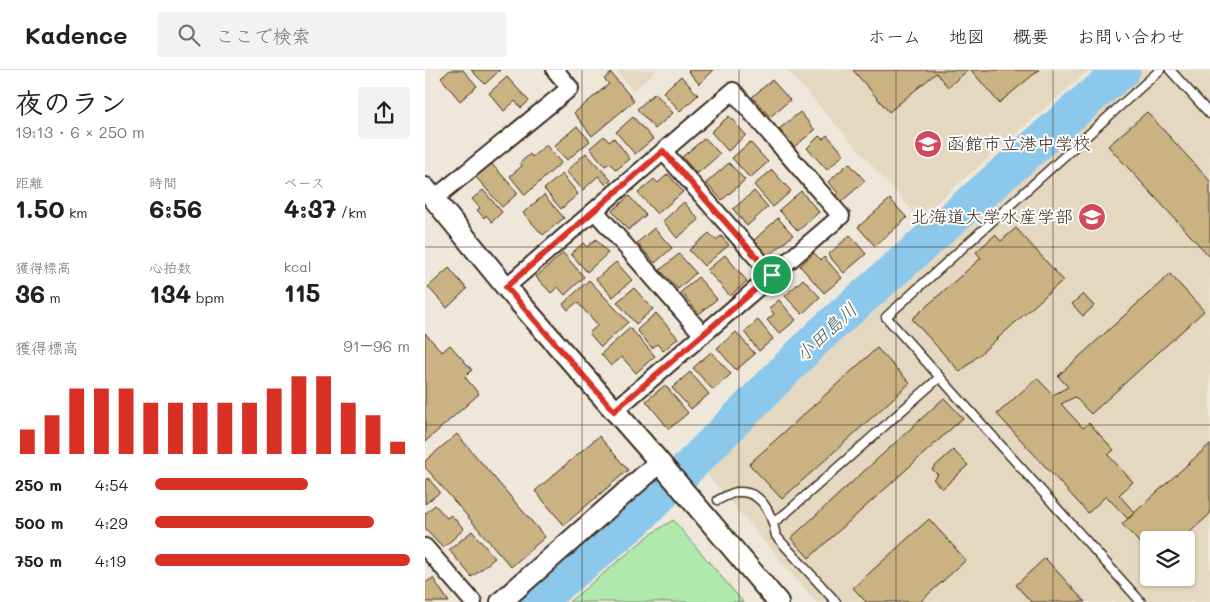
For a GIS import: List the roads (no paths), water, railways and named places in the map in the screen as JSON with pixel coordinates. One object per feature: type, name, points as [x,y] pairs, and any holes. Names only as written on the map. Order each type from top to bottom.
[{"type":"street","points":[[555,70],[571,88],[430,193],[506,287],[778,602]]},
{"type":"street","points":[[506,287],[733,91],[841,216],[614,411]]},
{"type":"street","points":[[663,151],[772,275]]},
{"type":"street","points":[[595,211],[703,335]]},
{"type":"street","points":[[501,602],[659,463]]},
{"type":"street","points":[[425,548],[473,602]]},
{"type":"lane","points":[[1141,602],[886,317],[1160,70]]},
{"type":"lane","points":[[1170,70],[1210,114]]},
{"type":"lane","points":[[774,522],[940,377]]},
{"type":"lane","points":[[718,500],[736,492],[756,495],[763,501],[774,522],[776,536],[836,602]]},
{"type":"waterway","name":"小田島川","points":[[537,602],[635,521],[820,335],[1123,70]]},
{"type":"place","name":"函館市立港中学校","points":[[928,144]]},
{"type":"place","name":"北海道大学水産学部","points":[[1092,217]]}]
